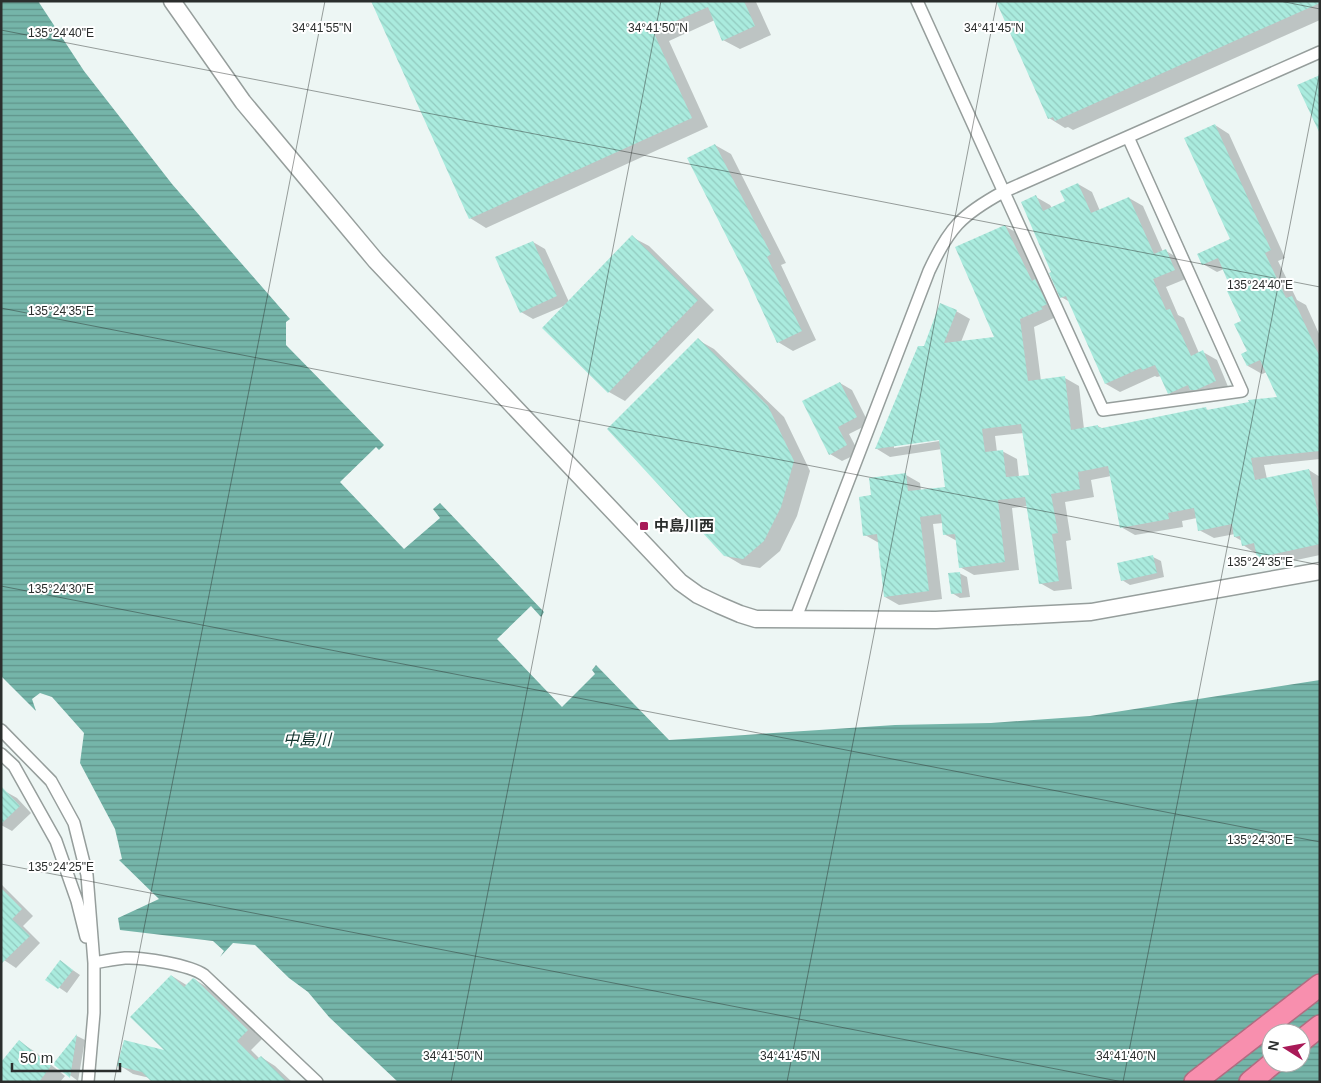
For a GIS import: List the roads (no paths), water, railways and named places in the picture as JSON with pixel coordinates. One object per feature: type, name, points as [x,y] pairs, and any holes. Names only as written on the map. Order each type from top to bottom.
[{"type":"highway","points":[[1195,1082],[1320,985]]},
{"type":"highway","points":[[1250,1082],[1261,1073]]},
{"type":"street","points":[[172,1],[243,102],[376,261],[680,582],[698,595],[756,619],[936,620],[1091,612],[1320,570]]},
{"type":"street","points":[[917,1],[1103,410],[1242,391],[1128,137]]},
{"type":"street","points":[[795,620],[929,271],[941,245],[957,223],[977,206],[1003,192],[1320,52]]},
{"type":"street","points":[[1,730],[51,781],[74,823],[87,875],[94,963],[94,1013],[88,1082]]},
{"type":"street","points":[[1,754],[14,766],[56,842],[94,963]]},
{"type":"street","points":[[94,963],[127,958],[184,966],[196,970],[204,975],[316,1082]]},
{"type":"water","name":"中島川","points":[[1,1],[38,1],[84,71],[172,184],[290,319],[286,322],[286,345],[384,445],[379,450],[376,447],[340,482],[404,549],[440,518],[433,509],[440,503],[544,612],[541,617],[531,606],[497,639],[562,707],[595,674],[592,670],[596,665],[669,740],[895,725],[991,723],[1090,716],[1320,680],[1320,1082],[398,1082],[329,1017],[308,992],[289,978],[255,945],[233,943],[220,957],[224,951],[213,941],[120,930],[118,918],[159,899],[119,860],[122,859],[115,829],[80,763],[84,733],[52,697],[40,693],[32,699],[36,711],[1,676]]},
{"type":"place","name":"中島川西","points":[[644,526]]}]
